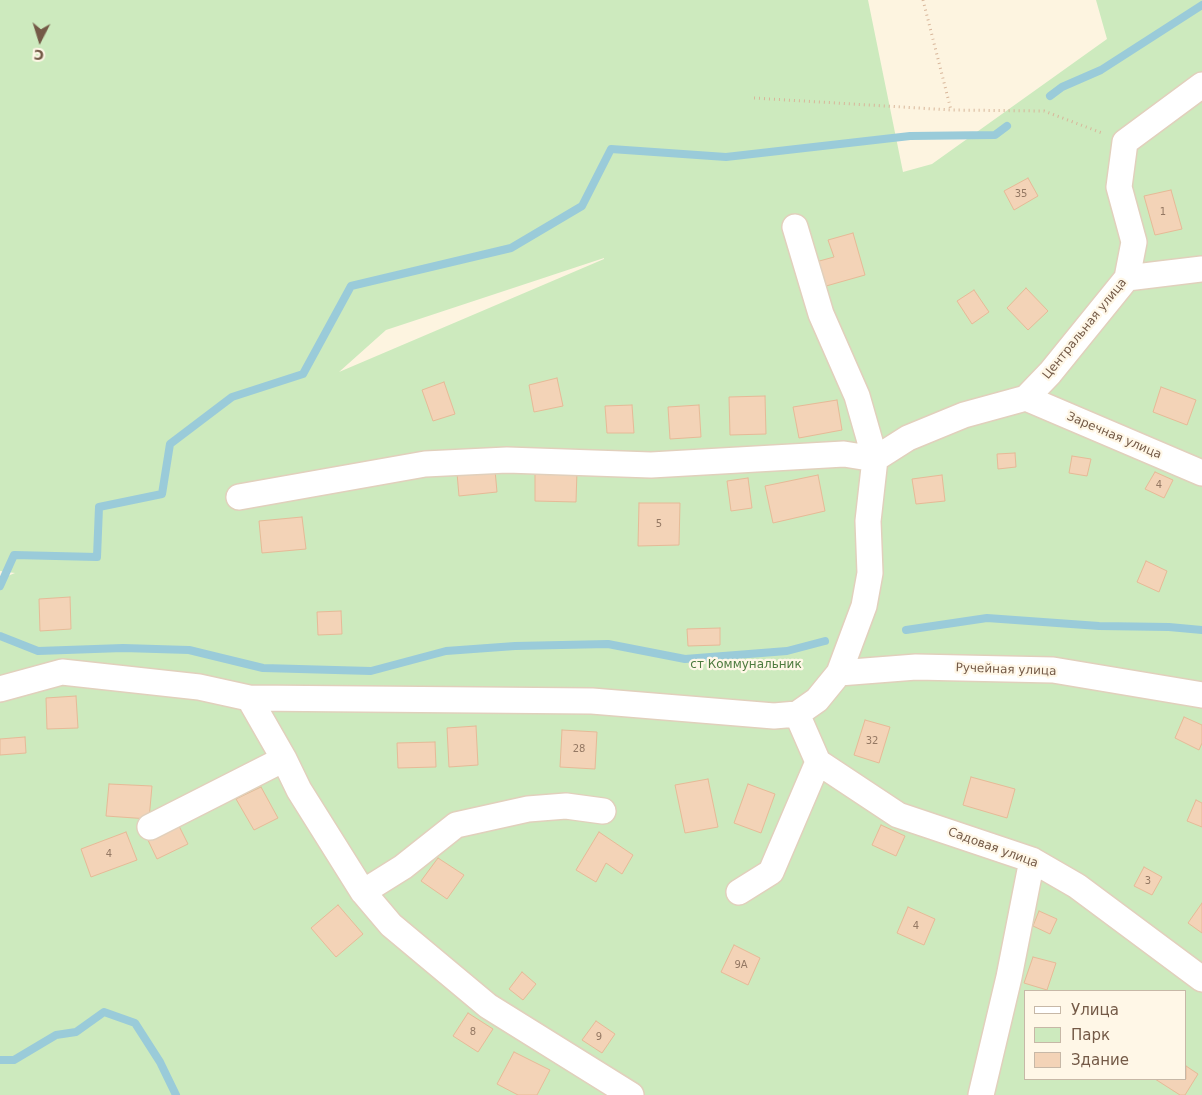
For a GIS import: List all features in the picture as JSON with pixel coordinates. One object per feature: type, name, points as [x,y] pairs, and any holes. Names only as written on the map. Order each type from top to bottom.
[{"type":"street","points":[[1125,142],[1202,85]]},
{"type":"street","name":"Центральная улица","points":[[1026,398],[1050,373],[1127,278],[1134,242],[1119,187],[1125,142]]},
{"type":"street","points":[[0,689],[62,672],[199,687],[249,698],[592,701],[774,716],[797,714],[817,700],[839,673],[864,606],[870,573],[868,521],[875,459],[857,396],[821,314],[795,227]]},
{"type":"street","points":[[1127,278],[1202,269]]},
{"type":"street","points":[[239,497],[425,464],[507,460],[651,464],[844,454],[875,459],[908,438],[964,415],[1026,398]]},
{"type":"street","name":"Заречная улица","points":[[1026,398],[1202,473]]},
{"type":"street","name":"Ручейная улица","points":[[839,673],[916,667],[1053,670],[1202,695]]},
{"type":"street","points":[[249,698],[284,759],[299,790],[363,892],[391,925],[488,1006],[631,1095]]},
{"type":"street","points":[[739,892],[771,872],[818,762],[797,714]]},
{"type":"street","points":[[150,827],[284,759]]},
{"type":"street","name":"Садовая улица","points":[[818,762],[898,816],[1032,860],[1077,886],[1202,979]]},
{"type":"street","points":[[363,892],[403,867],[456,825],[528,809],[566,806],[603,811]]},
{"type":"street","points":[[981,1095],[1009,976],[1032,860]]},
{"type":"path","points":[[923,0],[951,110]]},
{"type":"path","points":[[754,98],[951,110],[1044,111],[1125,142]]},
{"type":"green space","name":"ст Коммунальник","points":[[0,0],[868,0],[903,172],[932,164],[1107,39],[1096,0],[1202,0],[1202,1095],[0,1095],[0,579],[15,573],[0,571]],"holes":[[[604,259],[339,372],[386,330]]]},
{"type":"building","points":[[1028,178],[1038,196],[1014,210],[1004,191]]},
{"type":"building","points":[[1171,190],[1182,229],[1155,235],[1144,196]]},
{"type":"building","points":[[853,233],[865,275],[819,288],[812,263],[834,257],[828,240]]},
{"type":"building","points":[[1026,288],[1048,311],[1028,330],[1007,308]]},
{"type":"building","points":[[974,290],[989,312],[972,324],[957,301]]},
{"type":"building","points":[[557,378],[563,406],[534,412],[529,385]]},
{"type":"building","points":[[444,382],[455,414],[433,421],[422,390]]},
{"type":"building","points":[[1161,387],[1196,400],[1187,425],[1153,412]]},
{"type":"building","points":[[765,396],[766,434],[730,435],[729,397]]},
{"type":"building","points":[[837,400],[842,430],[799,438],[793,407]]},
{"type":"building","points":[[632,405],[634,433],[607,433],[605,406]]},
{"type":"building","points":[[699,405],[701,437],[670,439],[668,407]]},
{"type":"building","points":[[1015,453],[1016,467],[998,469],[997,454]]},
{"type":"building","points":[[1072,456],[1091,459],[1087,476],[1069,473]]},
{"type":"building","points":[[495,470],[497,492],[459,496],[457,473]]},
{"type":"building","points":[[535,471],[577,471],[576,502],[535,501]]},
{"type":"building","points":[[1155,472],[1173,480],[1164,498],[1145,489]]},
{"type":"building","points":[[818,475],[825,511],[773,523],[765,486]]},
{"type":"building","points":[[942,475],[945,501],[916,504],[912,479]]},
{"type":"building","points":[[748,478],[752,508],[731,511],[727,481]]},
{"type":"building","points":[[639,503],[680,503],[679,545],[638,546]]},
{"type":"building","points":[[302,517],[306,549],[262,553],[259,521]]},
{"type":"building","points":[[1146,561],[1167,571],[1159,592],[1137,582]]},
{"type":"building","points":[[70,597],[71,629],[40,631],[39,599]]},
{"type":"building","points":[[341,611],[342,634],[318,635],[317,612]]},
{"type":"building","points":[[720,628],[720,645],[688,646],[687,629]]},
{"type":"building","points":[[76,696],[78,728],[47,729],[46,698]]},
{"type":"building","points":[[1184,717],[1202,725],[1202,743],[1199,750],[1175,738]]},
{"type":"building","points":[[865,720],[890,727],[879,763],[854,755]]},
{"type":"building","points":[[476,726],[478,765],[449,767],[447,728]]},
{"type":"building","points":[[562,730],[597,732],[595,769],[560,767]]},
{"type":"building","points":[[25,737],[26,753],[0,755],[0,739]]},
{"type":"building","points":[[435,742],[436,767],[398,768],[397,743]]},
{"type":"building","points":[[971,777],[1015,789],[1007,818],[963,805]]},
{"type":"building","points":[[708,779],[718,827],[685,833],[675,785]]},
{"type":"building","points":[[109,784],[152,786],[149,819],[106,816]]},
{"type":"building","points":[[748,784],[775,794],[761,833],[734,823]]},
{"type":"building","points":[[261,787],[278,818],[254,830],[236,799]]},
{"type":"building","points":[[1196,800],[1202,803],[1202,827],[1187,821]]},
{"type":"building","points":[[178,824],[188,844],[157,859],[147,838]]},
{"type":"building","points":[[881,825],[905,836],[896,856],[872,845]]},
{"type":"building","points":[[126,832],[137,860],[91,877],[81,849]]},
{"type":"building","points":[[599,832],[633,855],[622,874],[606,863],[596,882],[576,870]]},
{"type":"building","points":[[438,858],[464,875],[447,899],[421,881]]},
{"type":"building","points":[[1144,867],[1162,877],[1152,895],[1134,886]]},
{"type":"building","points":[[1202,903],[1202,933],[1188,923]]},
{"type":"building","points":[[338,905],[363,934],[336,957],[311,928]]},
{"type":"building","points":[[908,907],[935,919],[924,945],[897,933]]},
{"type":"building","points":[[1039,911],[1057,919],[1050,934],[1033,926]]},
{"type":"building","points":[[734,945],[760,958],[748,985],[721,972]]},
{"type":"building","points":[[1033,957],[1056,963],[1047,990],[1024,983]]},
{"type":"building","points":[[522,972],[536,984],[523,1000],[509,989]]},
{"type":"building","points":[[468,1013],[493,1029],[478,1052],[453,1036]]},
{"type":"building","points":[[596,1021],[615,1034],[602,1053],[582,1040]]},
{"type":"building","points":[[514,1052],[550,1070],[537,1095],[518,1095],[497,1084]]},
{"type":"building","points":[[1187,1067],[1198,1074],[1185,1095],[1180,1095],[1157,1080],[1187,1080]]},
{"type":"waterway","points":[[1050,96],[1062,87],[1101,70],[1202,5]]},
{"type":"waterway","points":[[0,586],[14,555],[97,557],[99,507],[162,494],[170,444],[232,397],[303,374],[351,286],[511,248],[582,206],[611,149],[726,157],[910,136],[995,135],[1007,126]]},
{"type":"waterway","points":[[906,630],[987,618],[1099,626],[1169,627],[1202,630]]},
{"type":"waterway","points":[[0,636],[38,651],[123,648],[189,650],[263,668],[371,671],[446,651],[515,646],[608,644],[685,659],[787,651],[825,641]]},
{"type":"waterway","points":[[0,1060],[14,1060],[56,1035],[76,1032],[104,1012],[135,1023],[160,1062],[176,1095]]}]
